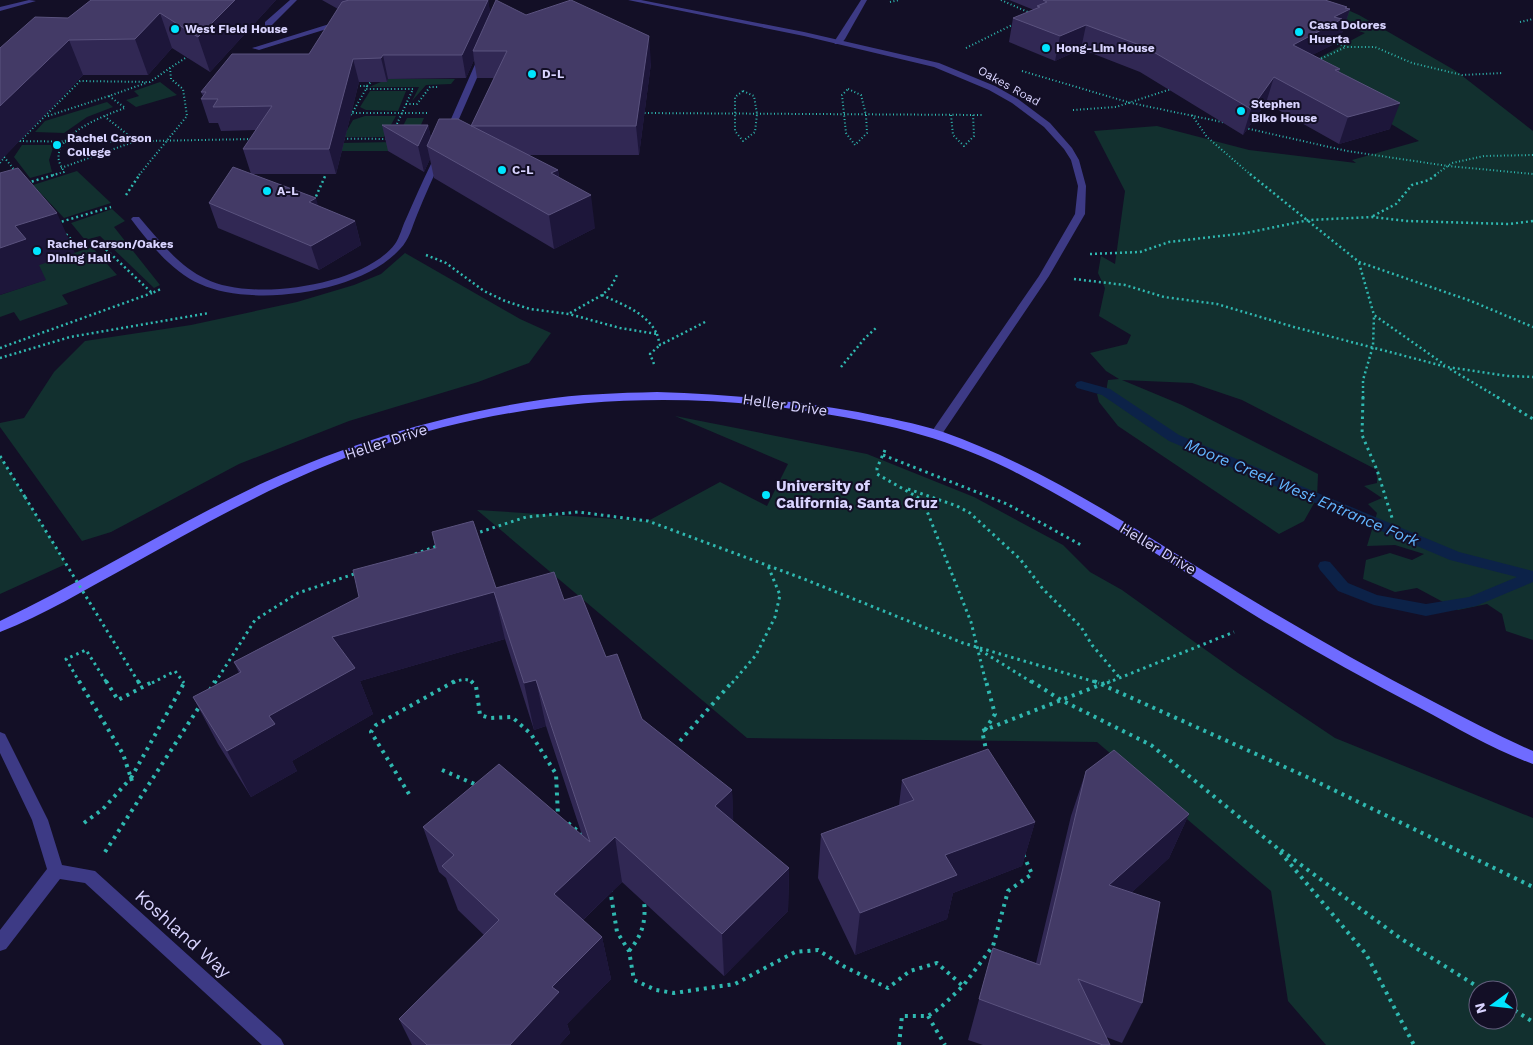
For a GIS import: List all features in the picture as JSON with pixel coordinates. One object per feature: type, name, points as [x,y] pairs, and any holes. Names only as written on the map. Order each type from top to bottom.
[{"type":"main road","name":"Heller Drive","points":[[0,627],[48,604],[259,490],[370,445],[429,427],[502,410],[582,397],[698,395],[749,398],[898,423],[968,446],[1038,479],[1151,544],[1266,616],[1361,671],[1533,758]]},
{"type":"street","points":[[268,24],[294,0]]},
{"type":"street","name":"Oakes Road","points":[[631,0],[838,42],[936,65],[992,88],[1015,101],[1047,125],[1068,148],[1076,160],[1082,186],[1080,214],[1044,276],[936,434]]},
{"type":"street","points":[[838,42],[853,22],[864,0]]},
{"type":"street","points":[[0,9],[33,1]]},
{"type":"street","points":[[256,48],[350,20]]},
{"type":"street","points":[[136,219],[187,273],[206,283],[245,291],[272,292],[319,288],[378,265],[398,246],[488,43]]},
{"type":"street","points":[[0,738],[40,820],[56,871]]},
{"type":"street","points":[[56,871],[89,876]]},
{"type":"street","points":[[0,943],[56,871]]},
{"type":"street","name":"Koshland Way","points":[[89,876],[275,1045]]},
{"type":"path","points":[[1001,0],[1033,14],[1024,19]]},
{"type":"path","points":[[1520,22],[1533,19]]},
{"type":"path","points":[[936,65],[1015,23]]},
{"type":"path","points":[[1328,40],[1347,47],[1375,47],[1412,63],[1462,75],[1502,73]]},
{"type":"path","points":[[1316,61],[1347,47]]},
{"type":"path","points":[[46,117],[150,82],[190,55]]},
{"type":"path","points":[[57,224],[120,204],[147,163],[187,116],[183,89],[171,79],[170,68]]},
{"type":"path","points":[[1022,71],[1130,103],[1230,124]]},
{"type":"path","points":[[14,146],[46,117],[80,81],[150,82]]},
{"type":"path","points":[[348,121],[371,82]]},
{"type":"path","points":[[263,139],[390,138],[413,89],[304,87],[272,138]]},
{"type":"path","points":[[1073,110],[1116,107],[1176,87]]},
{"type":"path","points":[[848,89],[861,94],[866,115],[866,133],[855,144],[846,132],[842,94],[848,89]]},
{"type":"path","points":[[743,91],[754,96],[757,114],[755,132],[743,142],[735,130],[736,114],[735,97],[743,91]]},
{"type":"path","points":[[25,183],[64,172],[61,168],[59,154],[65,142],[79,129],[125,108],[109,96]]},
{"type":"path","points":[[288,113],[296,113]]},
{"type":"path","points":[[344,113],[409,113]]},
{"type":"path","points":[[636,113],[989,115]]},
{"type":"path","points":[[951,115],[953,135],[964,146],[974,136],[973,115]]},
{"type":"path","points":[[1192,115],[1207,137],[1220,150],[1359,262],[1471,301],[1533,327]]},
{"type":"path","points":[[104,116],[136,141]]},
{"type":"path","points":[[1239,126],[1347,151],[1448,166],[1533,174]]},
{"type":"path","points":[[336,144],[342,133]]},
{"type":"path","points":[[12,141],[254,139]]},
{"type":"path","points":[[61,168],[136,141]]},
{"type":"path","points":[[0,163],[9,151]]},
{"type":"path","points":[[1372,216],[1382,213],[1406,196],[1412,185],[1430,180],[1448,166],[1484,156],[1533,154]]},
{"type":"path","points":[[4,157],[20,176]]},
{"type":"path","points":[[308,204],[315,200],[326,174]]},
{"type":"path","points":[[120,204],[136,219]]},
{"type":"path","points":[[1059,251],[1094,255],[1140,252],[1169,242],[1246,233],[1309,220],[1372,216],[1407,221],[1500,224],[1533,222]]},
{"type":"path","points":[[50,217],[77,246]]},
{"type":"path","points":[[71,248],[96,240],[152,293]]},
{"type":"path","points":[[398,246],[446,263],[484,291],[505,301],[530,309],[569,314],[620,328],[656,334]]},
{"type":"path","points":[[1359,262],[1374,315],[1373,346],[1362,380],[1362,435],[1377,470],[1393,521]]},
{"type":"path","points":[[569,314],[602,295],[611,287],[618,273]]},
{"type":"path","points":[[1044,276],[1125,285],[1164,297],[1217,304],[1294,327],[1373,346],[1447,367],[1508,376],[1533,376]]},
{"type":"path","points":[[0,348],[167,288]]},
{"type":"path","points":[[602,295],[653,324],[660,345]]},
{"type":"path","points":[[0,358],[70,337],[216,312]]},
{"type":"path","points":[[1374,315],[1447,367],[1533,419]]},
{"type":"path","points":[[654,364],[650,354],[660,345],[707,321]]},
{"type":"path","points":[[841,367],[865,338],[876,328]]},
{"type":"path","points":[[889,443],[877,468],[877,474],[901,486],[919,498],[925,506],[971,622],[994,714],[982,731],[988,758]]},
{"type":"path","points":[[883,455],[1007,504],[1080,545]]},
{"type":"path","points":[[0,456],[142,688]]},
{"type":"path","points":[[901,486],[958,506],[970,513],[1020,559],[1043,589],[1081,628],[1092,645],[1120,677]]},
{"type":"path","points":[[472,535],[526,517],[578,512],[648,521],[768,565],[976,647],[1103,684],[1307,777],[1533,888]]},
{"type":"path","points":[[408,556],[445,544]]},
{"type":"path","points":[[680,741],[756,655],[775,617],[780,595],[768,565]]},
{"type":"path","points":[[207,694],[255,620],[298,594],[362,571]]},
{"type":"path","points":[[984,730],[1217,640],[1266,616]]},
{"type":"path","points":[[976,647],[1061,700],[1151,745],[1276,847],[1400,938],[1468,981]]},
{"type":"path","points":[[84,823],[102,812],[132,781],[184,683],[175,670],[118,700],[86,650],[66,659],[123,754],[129,767],[132,781]]},
{"type":"path","points":[[409,794],[371,732],[376,725],[443,687],[461,680],[470,680],[476,686],[480,715],[490,718],[512,717],[531,734],[556,774],[558,817],[574,827],[586,838]]},
{"type":"path","points":[[89,876],[201,703]]},
{"type":"path","points":[[442,770],[486,789]]},
{"type":"path","points":[[1276,847],[1366,954],[1414,1045]]},
{"type":"path","points":[[899,1045],[902,1016],[928,1016],[940,1008],[963,986],[993,946],[1008,891],[1032,874],[1021,848]]},
{"type":"path","points":[[608,887],[613,900],[617,932],[629,951],[634,980],[656,990],[674,993],[735,984],[795,952],[818,950],[845,967],[888,988],[900,975],[916,967],[936,963],[963,986]]},
{"type":"path","points":[[629,951],[642,934],[646,919],[644,895]]},
{"type":"path","points":[[1518,1012],[1533,1022]]},
{"type":"path","points":[[928,1016],[945,1045]]},
{"type":"green space","points":[[1260,0],[1325,0],[1359,15],[1456,71],[1533,131],[1533,640],[1506,631],[1502,614],[1487,604],[1458,610],[1417,588],[1395,592],[1363,579],[1366,560],[1390,553],[1412,560],[1424,554],[1395,545],[1367,546],[1377,513],[1368,504],[1382,498],[1364,486],[1377,483],[1377,470],[1242,400],[1192,383],[1122,380],[1182,405],[1318,474],[1317,498],[1304,521],[1279,534],[1118,426],[1099,402],[1097,394],[1106,392],[1108,380],[1119,379],[1106,371],[1090,353],[1127,344],[1131,335],[1099,316],[1105,288],[1098,273],[1101,256],[1115,264],[1125,191],[1094,131],[1157,126],[1249,150],[1356,163],[1352,160],[1419,141],[1300,68],[1365,33]]},
{"type":"green space","points":[[388,79],[455,79],[451,84],[426,85],[412,101],[419,87],[369,87]]},
{"type":"green space","points":[[160,82],[177,95],[136,107],[126,100],[139,96],[134,91]]},
{"type":"green space","points":[[370,91],[406,91],[398,111],[366,110],[360,107]]},
{"type":"green space","points":[[107,102],[113,107],[87,117],[64,133],[35,132],[45,121]]},
{"type":"green space","points":[[365,116],[396,116],[384,137],[343,137],[353,120]]},
{"type":"green space","points":[[407,118],[424,118],[412,145],[423,151],[342,151],[340,143],[395,142]]},
{"type":"green space","points":[[22,145],[54,145],[49,160],[52,172],[30,178],[14,157]]},
{"type":"green space","points":[[77,171],[111,203],[64,218],[33,185]]},
{"type":"green space","points":[[112,209],[125,221],[114,227],[160,285],[154,288],[100,236],[85,240],[71,223]]},
{"type":"green space","points":[[92,247],[117,275],[62,295],[68,304],[20,321],[14,312],[0,317],[0,295],[45,280],[35,266]]},
{"type":"green space","points":[[405,253],[520,319],[551,333],[529,363],[478,382],[349,421],[239,464],[111,532],[82,541],[0,427],[0,423],[24,418],[54,372],[85,341],[191,325],[297,302],[354,285],[381,274]]},
{"type":"green space","points":[[675,416],[867,454],[974,497],[1063,545],[1090,572],[1122,590],[1238,673],[1335,738],[1533,818],[1533,1045],[1326,1045],[1288,1001],[1271,891],[1097,742],[747,738],[477,510],[648,521],[720,482],[767,506],[788,464]]},
{"type":"green space","points":[[0,456],[66,564],[0,594]]},
{"type":"building","points":[[91,0],[235,0],[198,37],[160,13],[135,39],[69,40],[0,106],[0,48],[35,17],[68,18]]},
{"type":"building","points":[[349,0],[488,0],[462,55],[383,55],[381,58],[353,59],[329,149],[243,149],[272,106],[213,107],[218,99],[201,99],[206,92],[201,92],[232,54],[309,54],[342,2]]},
{"type":"building","points":[[496,0],[526,15],[571,0],[649,36],[636,126],[471,126],[507,51],[473,51]]},
{"type":"building","points":[[1043,0],[1325,0],[1350,9],[1334,17],[1342,19],[1293,45],[1340,69],[1335,70],[1400,103],[1348,117],[1274,77],[1251,109],[1145,47],[1086,25],[1060,36],[1013,18],[1040,7],[1037,6],[1047,2]]},
{"type":"building","points":[[439,119],[458,119],[558,170],[551,173],[591,195],[549,215],[427,146]]},
{"type":"building","points":[[382,125],[428,125],[418,146]]},
{"type":"building","points":[[233,167],[316,198],[309,202],[355,221],[311,246],[209,203]]},
{"type":"building","points":[[18,168],[57,213],[15,226],[26,239],[0,248],[0,173]]},
{"type":"building","points":[[473,521],[496,588],[554,572],[564,600],[581,595],[606,657],[617,654],[642,719],[732,790],[715,806],[789,868],[722,934],[615,837],[554,894],[602,937],[552,987],[559,992],[510,1045],[427,1045],[399,1019],[499,920],[442,866],[454,855],[423,827],[499,764],[590,842],[536,680],[524,683],[494,592],[332,637],[355,668],[269,716],[275,724],[227,751],[193,697],[241,672],[234,662],[359,597],[353,570],[436,548],[432,532]]},
{"type":"building","points":[[988,749],[1035,822],[945,855],[957,875],[860,913],[821,834],[914,800],[902,780]]},
{"type":"building","points":[[1114,750],[1189,814],[1109,885],[1160,902],[1142,1003],[1078,979],[1110,1045],[1103,1045],[979,999],[993,948],[1040,965],[1086,771]]},
{"type":"waterway","name":"Moore Creek West Entrance Fork","points":[[1081,385],[1106,392],[1174,438],[1455,556],[1533,576],[1471,602],[1426,610],[1374,600],[1343,587],[1325,566]]},
{"type":"place","name":"West Field House","points":[[175,29]]},
{"type":"place","name":"Casa Dolores Huerta","points":[[1299,32]]},
{"type":"place","name":"Hong-Lim House","points":[[1046,48]]},
{"type":"place","name":"D-L","points":[[532,74]]},
{"type":"place","name":"Stephen Biko House","points":[[1241,111]]},
{"type":"place","name":"Rachel Carson College","points":[[57,145]]},
{"type":"place","name":"C-L","points":[[502,170]]},
{"type":"place","name":"A-L","points":[[267,191]]},
{"type":"place","name":"Rachel Carson/Oakes Dining Hall","points":[[37,251]]},
{"type":"place","name":"University of California, Santa Cruz","points":[[766,495]]}]
